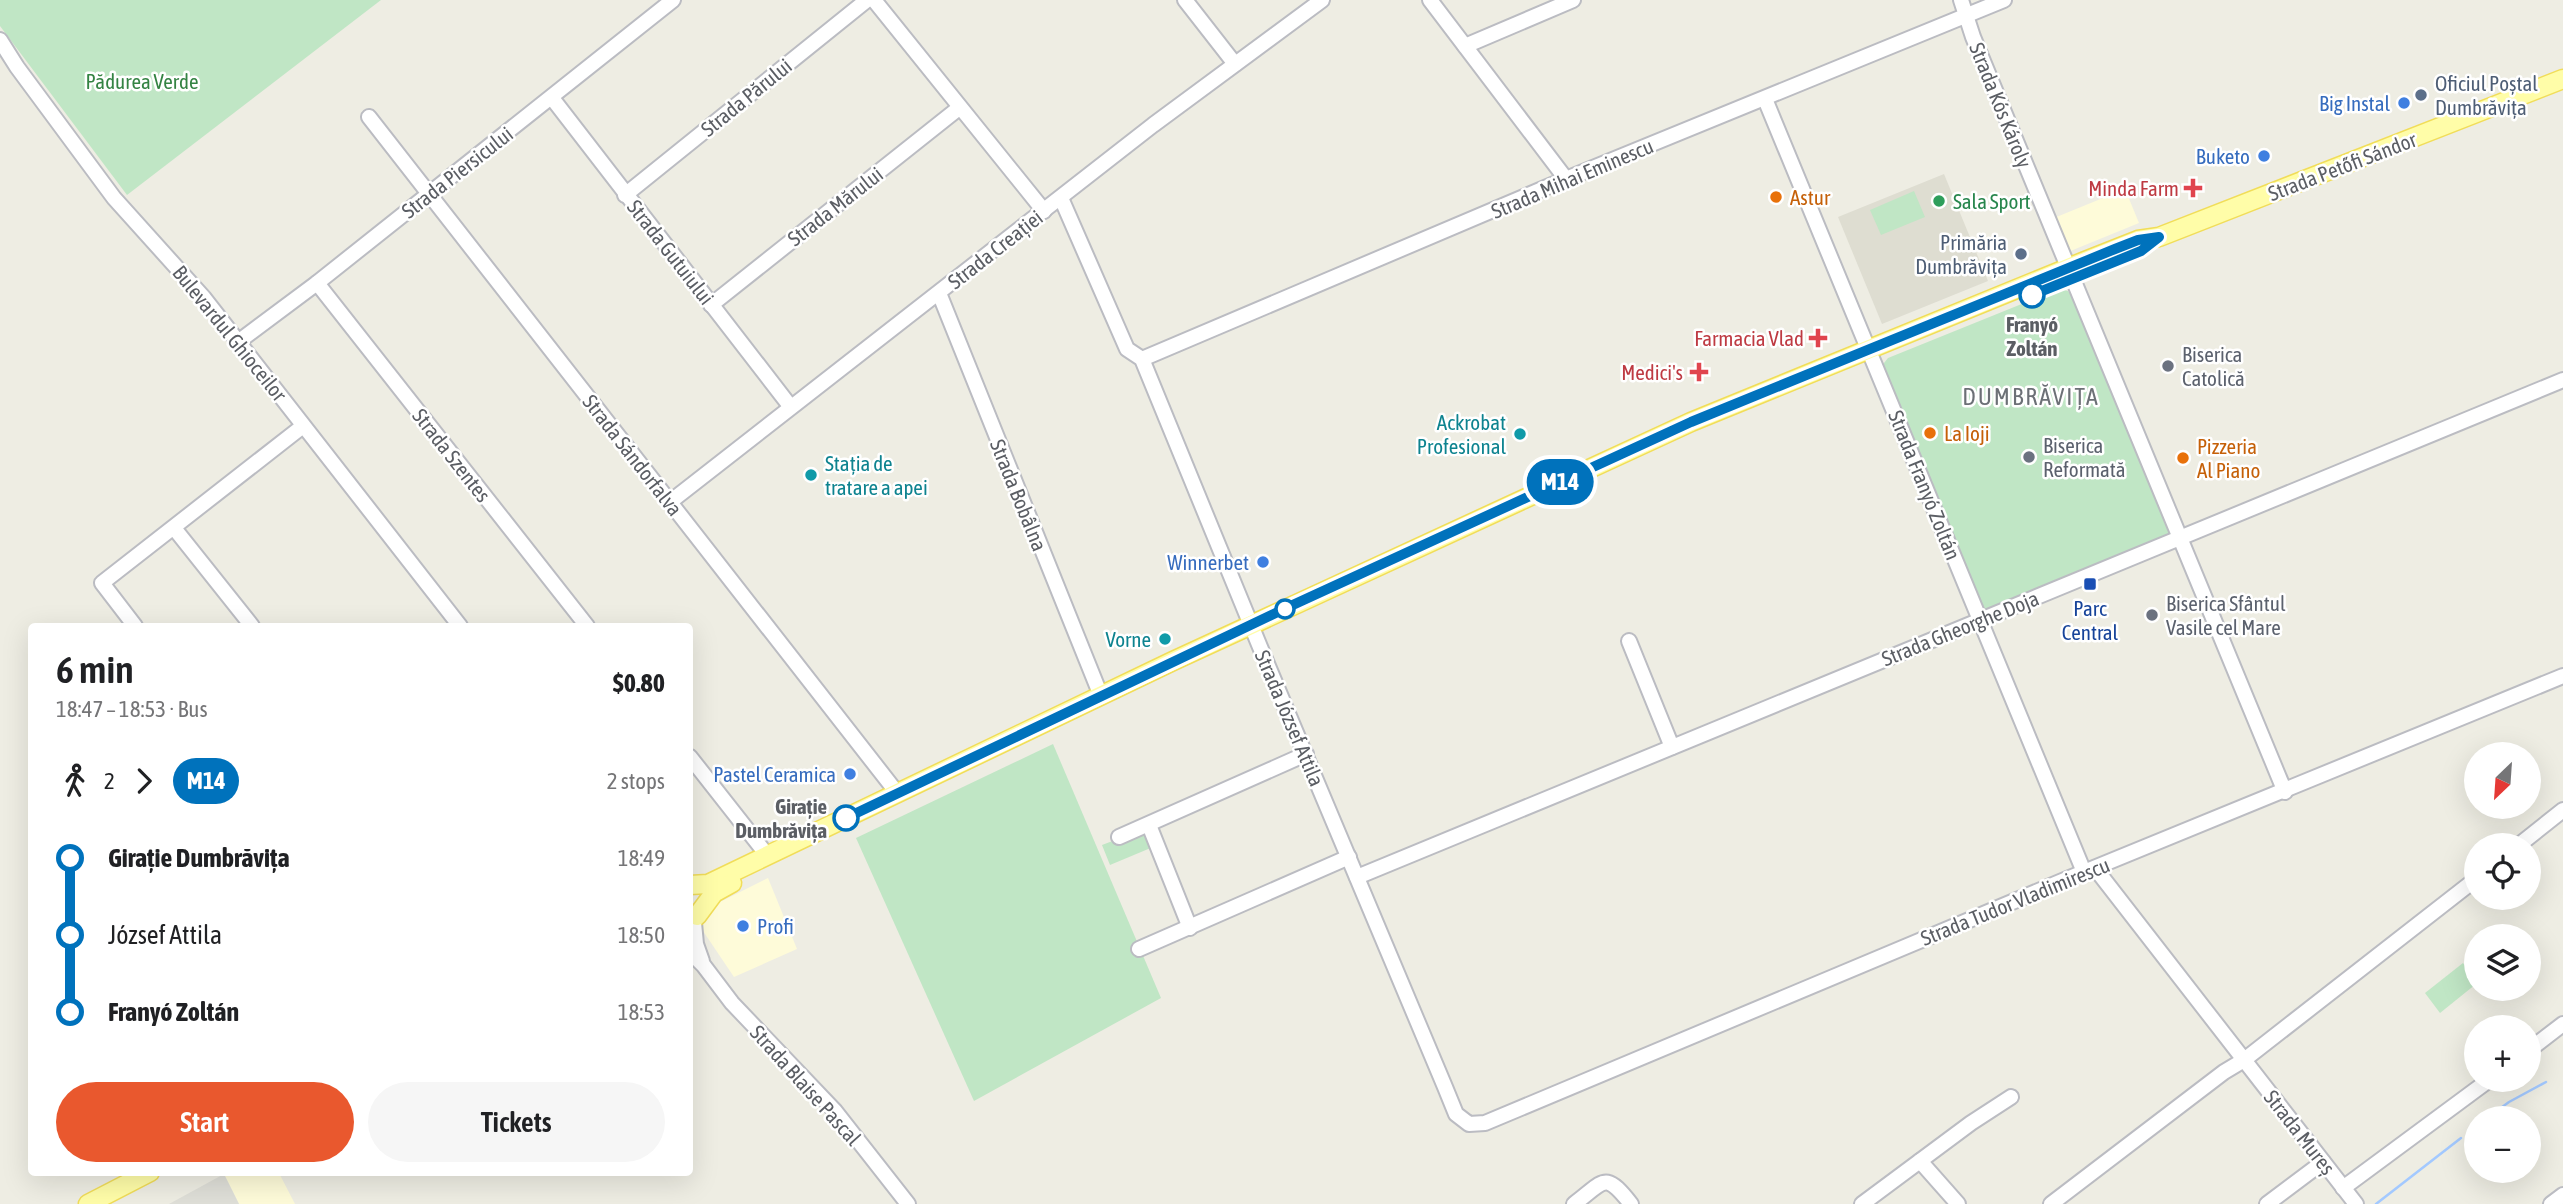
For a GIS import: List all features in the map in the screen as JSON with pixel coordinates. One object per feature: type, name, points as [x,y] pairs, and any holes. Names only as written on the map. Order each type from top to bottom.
[{"type":"main road","name":"Strada Petőfi Sándor","points":[[693,886],[708,884],[1101,696],[1253,629],[1691,422],[1871,355],[2071,273],[2141,251],[2159,237],[2563,79]]},
{"type":"main road","name":"Strada Petőfi Sándor","points":[[693,922],[713,893],[1253,629]]},
{"type":"main road","points":[[693,894],[693,922]]},
{"type":"main road","points":[[88,1204],[142,1176]]},
{"type":"street","name":"Strada Piersicului","points":[[238,341],[317,283],[673,0]]},
{"type":"street","name":"Strada Părului","points":[[625,195],[867,0]]},
{"type":"street","points":[[874,0],[1044,211]]},
{"type":"street","points":[[1185,0],[1235,64]]},
{"type":"street","name":"Strada Creației","points":[[670,502],[790,406],[1322,0]]},
{"type":"street","points":[[1430,0],[1566,179]]},
{"type":"street","points":[[1465,46],[1573,0]]},
{"type":"street","name":"Strada Kós Károly","points":[[1961,0],[2179,540],[2285,792]]},
{"type":"street","name":"Strada Mihai Eminescu","points":[[1142,359],[1566,179],[2004,0]]},
{"type":"street","name":"Bulevardul Ghioceilor","points":[[0,40],[114,198],[204,298],[458,623]]},
{"type":"street","name":"Strada Gutuiului","points":[[552,98],[790,406]]},
{"type":"street","name":"Strada Franyó Zoltán","points":[[1765,99],[1980,619],[2089,870],[2244,1060]]},
{"type":"street","name":"Strada Mărului","points":[[711,304],[959,108]]},
{"type":"street","name":"Strada Sándorfalva","points":[[369,117],[898,793]]},
{"type":"street","name":"Strada József Attila","points":[[1061,198],[1127,349],[1142,359],[1457,1114],[1469,1124]]},
{"type":"street","name":"Strada Szentes","points":[[317,283],[585,623]]},
{"type":"street","name":"Strada Bobâlna","points":[[939,293],[1101,696]]},
{"type":"street","name":"Strada Gheorghe Doja","points":[[1357,877],[2563,380]]},
{"type":"street","points":[[133,623],[102,583],[303,426]]},
{"type":"street","points":[[174,528],[250,623]]},
{"type":"street","points":[[1629,641],[1672,747]]},
{"type":"street","name":"Strada Tudor Vladimirescu","points":[[1469,1124],[1485,1123],[2089,870],[2563,676]]},
{"type":"street","points":[[1119,837],[1306,754]]},
{"type":"street","points":[[693,761],[767,855]]},
{"type":"street","points":[[2534,833],[2563,810]]},
{"type":"street","points":[[1149,825],[1190,928]]},
{"type":"street","points":[[1139,949],[1349,857]]},
{"type":"street","points":[[2051,1204],[2224,1072],[2244,1060],[2464,888]]},
{"type":"street","name":"Strada Blaise Pascal","points":[[693,922],[696,944],[704,965]]},
{"type":"street","name":"Strada Blaise Pascal","points":[[693,955],[704,965],[732,1003],[835,1111],[908,1204]]},
{"type":"street","points":[[2541,1041],[2563,1024]]},
{"type":"street","name":"Strada Mureș","points":[[2244,1060],[2356,1204]]},
{"type":"street","points":[[2343,1188],[2473,1092]]},
{"type":"street","points":[[1862,1204],[2011,1097]]},
{"type":"street","points":[[1920,1161],[1958,1204]]},
{"type":"street","points":[[2267,1204],[2323,1162]]},
{"type":"street","points":[[1574,1204],[1609,1181],[1615,1184],[1631,1204]]},
{"type":"street","points":[[2551,1204],[2563,1195]]},
{"type":"shaded area","points":[[1944,174],[1988,281],[1882,324],[1838,217]]},
{"type":"shaded area","points":[[2125,189],[2139,223],[2068,252],[2054,218]]},
{"type":"shaded area","points":[[768,878],[797,949],[734,977],[701,928],[704,915],[708,908]]},
{"type":"shaded area","points":[[225,1176],[281,1176],[295,1204],[239,1204]]},
{"type":"shaded area","points":[[225,1176],[239,1204],[169,1204]]},
{"type":"green space","name":"Pădurea Verde","points":[[0,0],[381,0],[127,195],[0,26]]},
{"type":"green space","points":[[1914,191],[1925,217],[1881,235],[1870,210]]},
{"type":"green space","points":[[2059,289],[2068,291],[2074,299],[2179,540],[1980,619],[1883,371],[1884,363],[1888,358]]},
{"type":"green space","points":[[1053,744],[1161,998],[974,1101],[856,838]]},
{"type":"green space","points":[[1144,829],[1153,847],[1110,865],[1102,845]]},
{"type":"green space","points":[[2463,963],[2464,994],[2440,1013],[2425,993]]},
{"type":"waterway","points":[[2504,1106],[2546,1082]]},
{"type":"waterway","points":[[2376,1204],[2461,1138]]},
{"type":"bus line","name":"M14","points":[[846,818],[1173,661],[1691,422],[2115,249],[2138,240],[2159,237],[2141,251],[2032,295]]},
{"type":"place","name":"Oficiul Poștal Dumbrăvița","points":[[2421,95]]},
{"type":"place","name":"Big Instal","points":[[2404,103]]},
{"type":"place","name":"Buketo","points":[[2264,156]]},
{"type":"place","name":"Minda Farm","points":[[2193,188]]},
{"type":"place","name":"Astur","points":[[1776,197]]},
{"type":"place","name":"Sala Sport","points":[[1939,201]]},
{"type":"place","name":"Primăria Dumbrăvița","points":[[2021,254]]},
{"type":"place","name":"Franyó Zoltán","points":[[2032,295]]},
{"type":"place","name":"Farmacia Vlad","points":[[1818,338]]},
{"type":"place","name":"Biserica Catolică","points":[[2168,366]]},
{"type":"place","name":"Medici's","points":[[1699,372]]},
{"type":"place","name":"La Ioji","points":[[1930,433]]},
{"type":"place","name":"Ackrobat Profesional","points":[[1520,434]]},
{"type":"place","name":"Biserica Reformată","points":[[2029,457]]},
{"type":"place","name":"Pizzeria Al Piano","points":[[2183,458]]},
{"type":"place","name":"Stația de tratare a apei","points":[[811,475]]},
{"type":"place","name":"Winnerbet","points":[[1263,562]]},
{"type":"place","name":"Parc Central","points":[[2090,584]]},
{"type":"place","name":"Biserica Sfântul Vasile cel Mare","points":[[2152,615]]},
{"type":"place","name":"Vorne","points":[[1165,639]]},
{"type":"place","name":"Pastel Ceramica","points":[[850,774]]},
{"type":"place","name":"Girație Dumbrăvița","points":[[846,818]]},
{"type":"place","name":"Profi","points":[[743,926]]},
{"type":"district","name":"DUMBRĂVIȚA","points":[[2031,396]]}]
